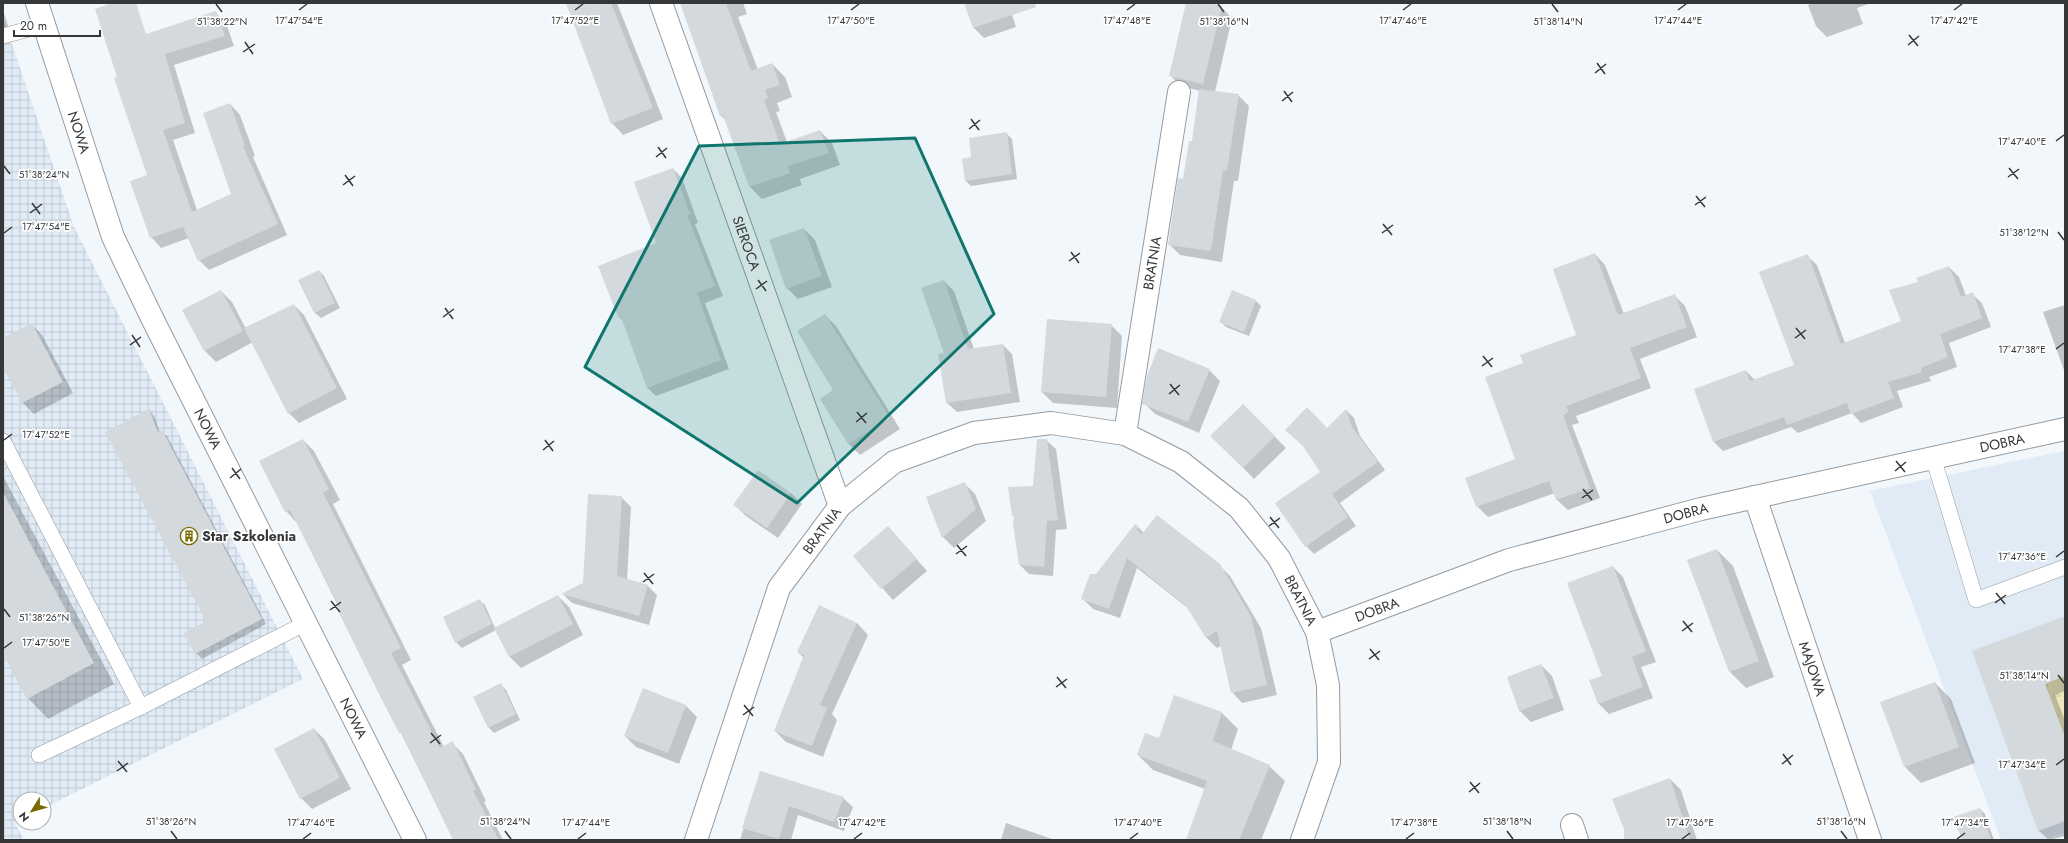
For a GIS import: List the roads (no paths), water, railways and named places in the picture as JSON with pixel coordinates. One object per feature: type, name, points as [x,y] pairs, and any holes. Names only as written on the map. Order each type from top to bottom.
[{"type":"street","name":"NOWA","points":[[37,3],[114,237],[153,320],[415,840]]},
{"type":"street","name":"SIEROCA","points":[[661,3],[840,506]]},
{"type":"street","name":"BRATNIA","points":[[1125,434],[1179,92]]},
{"type":"street","name":"BRATNIA","points":[[696,840],[779,588],[840,506],[894,462],[974,433],[1051,423],[1125,434],[1181,462],[1239,508],[1279,558],[1318,632],[1328,685],[1329,762],[1302,840]]},
{"type":"street","name":"DOBRA","points":[[1318,632],[1509,560],[1701,509],[2065,429]]},
{"type":"street","name":"MAJOWA","points":[[1755,497],[1870,840]]},
{"type":"lane","points":[[3,36],[44,25]]},
{"type":"lane","points":[[3,441],[141,707]]},
{"type":"lane","points":[[1933,458],[1976,600],[2065,567]]},
{"type":"lane","points":[[40,755],[141,707],[306,623]]},
{"type":"place","name":"Star Szkolenia","points":[[189,536]]}]
